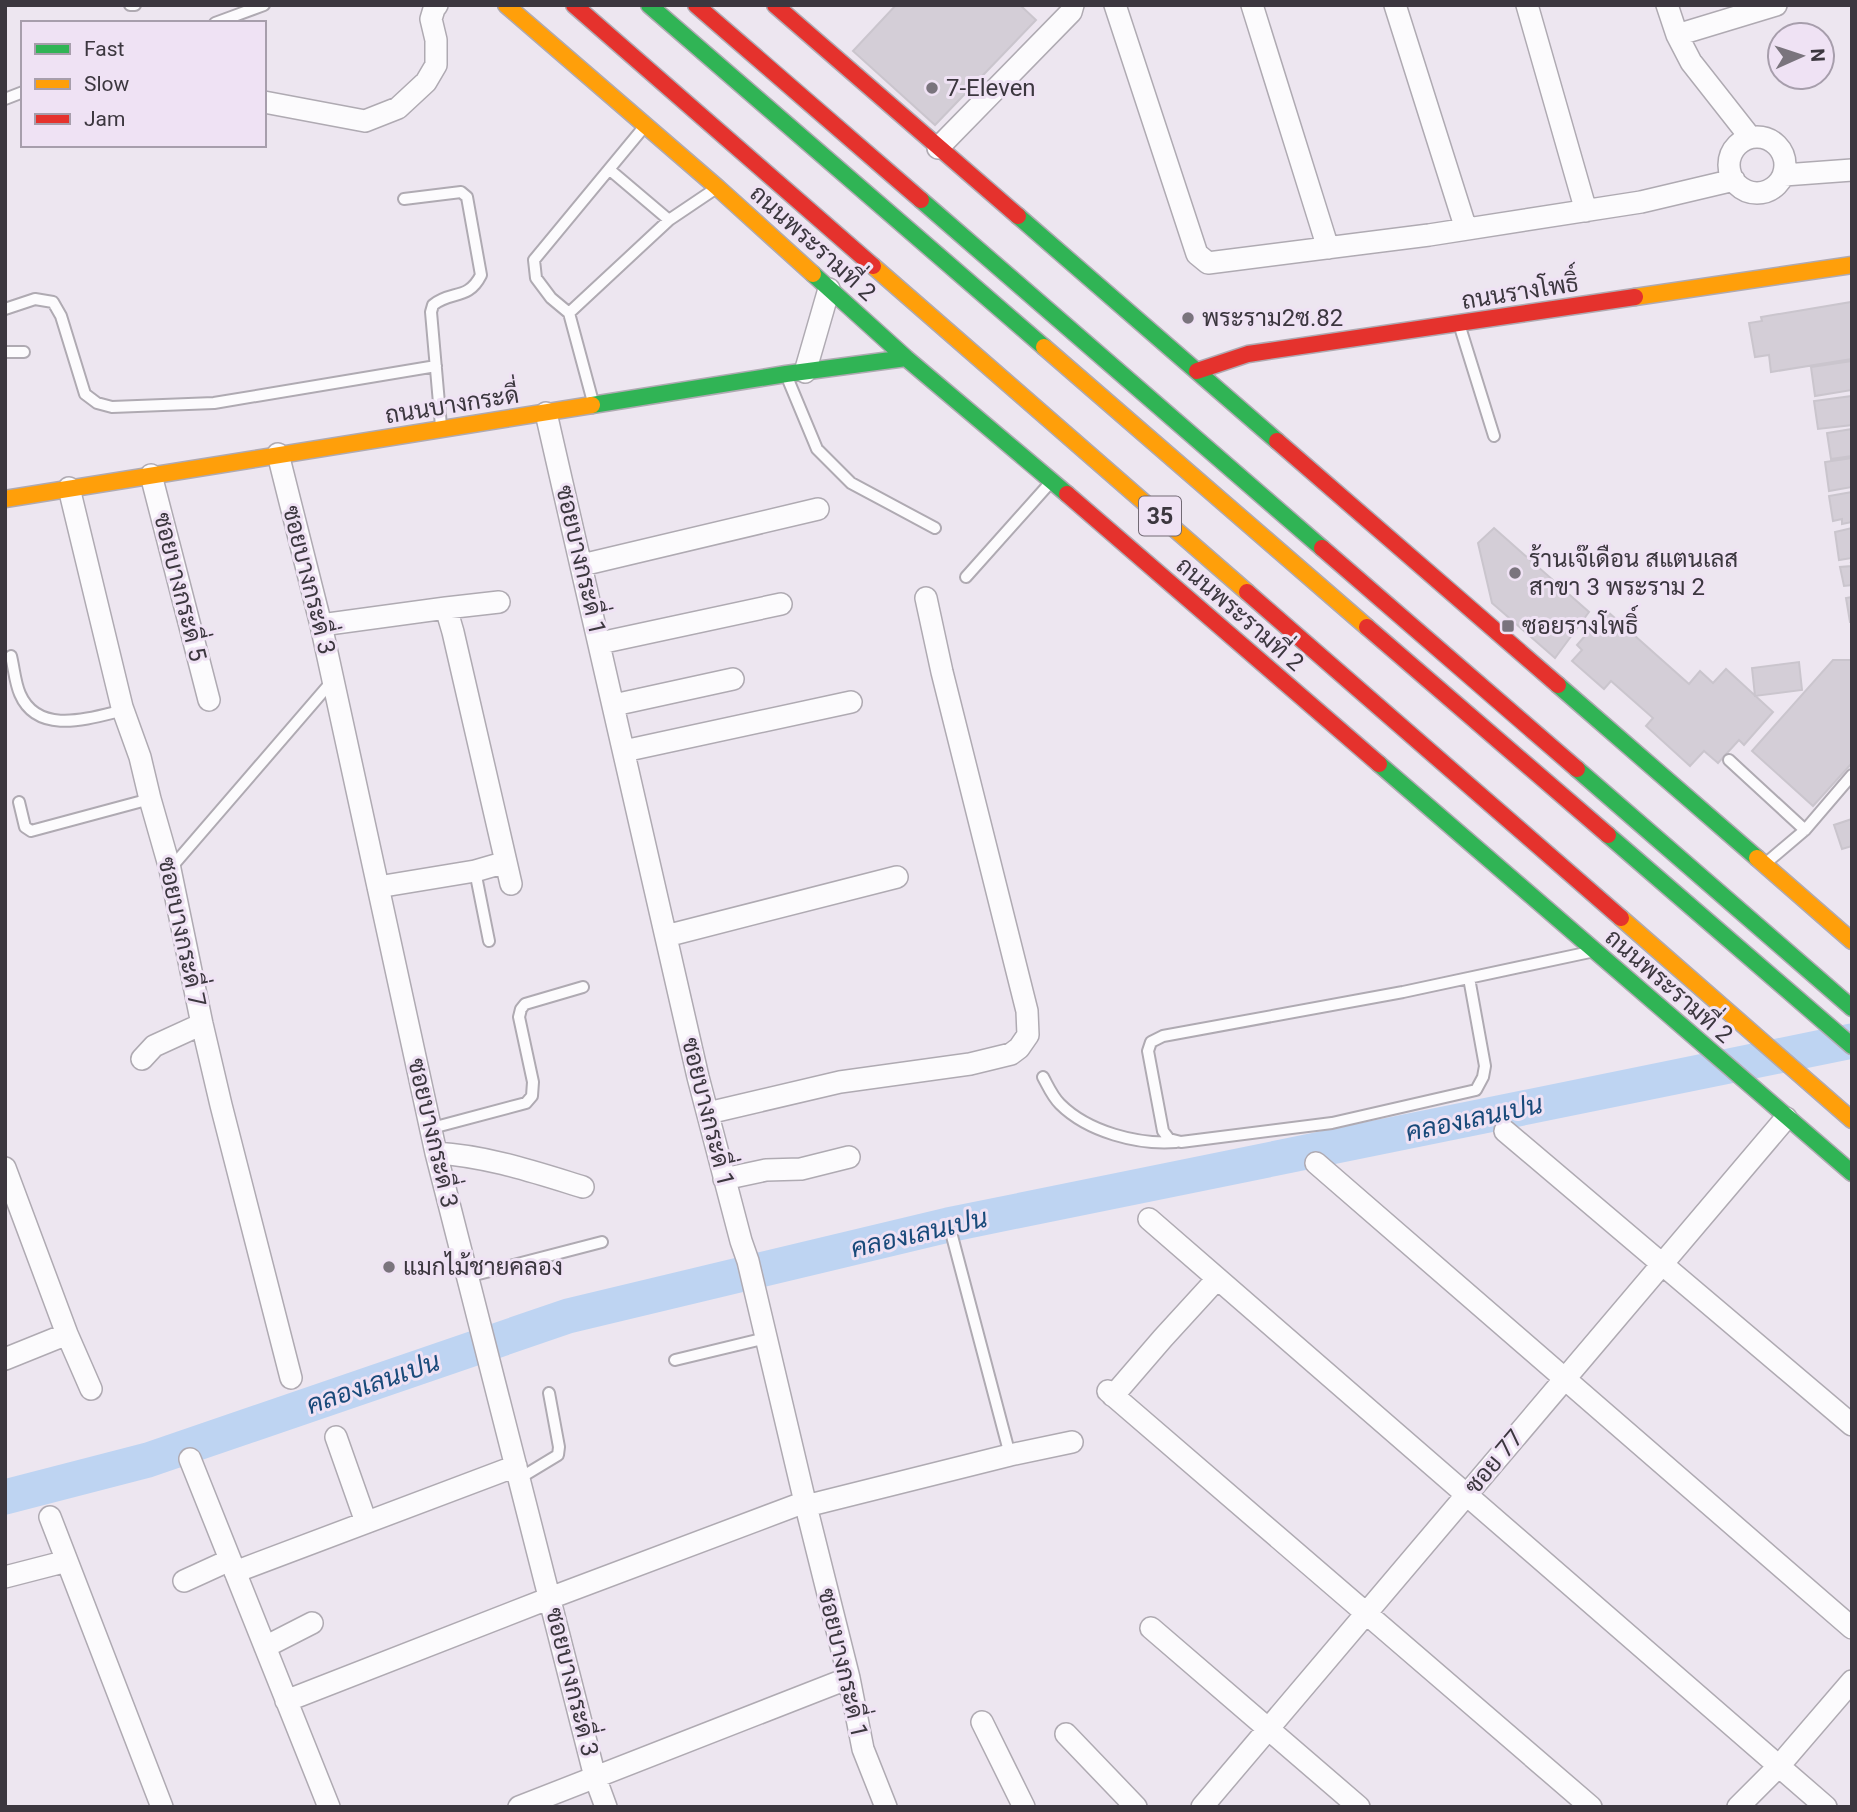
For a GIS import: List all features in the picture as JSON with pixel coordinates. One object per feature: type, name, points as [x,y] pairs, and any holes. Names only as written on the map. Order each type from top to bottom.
[{"type":"main road","name":"ถนนพระรามที่ 2","points":[[506,5],[718,188],[906,358],[1052,481],[1852,1173]]},
{"type":"main road","name":"ถนนพระรามที่ 2","points":[[574,5],[1852,1120]]},
{"type":"main road","points":[[588,5],[1391,697]]},
{"type":"main road","points":[[649,5],[1852,1046]]},
{"type":"main road","points":[[696,5],[1852,1008]]},
{"type":"main road","points":[[775,5],[1852,941]]},
{"type":"main road","name":"ถนนรางโพธิ์","points":[[1197,371],[1248,354],[1852,265]]},
{"type":"main road","name":"ถนนบางกระดี่","points":[[5,499],[795,373],[906,358]]},
{"type":"street","points":[[266,102],[365,121],[398,108],[426,82],[436,65],[436,40],[431,19],[437,5]]},
{"type":"street","points":[[938,148],[1071,12],[1073,5]]},
{"type":"street","points":[[1115,5],[1198,254],[1208,263],[1586,211],[1641,202],[1734,180]]},
{"type":"street","points":[[1252,5],[1328,248]]},
{"type":"street","points":[[1395,5],[1466,229]]},
{"type":"street","points":[[1527,5],[1586,211]]},
{"type":"street","points":[[1667,5],[1677,35],[1691,62],[1750,137]]},
{"type":"street","points":[[1677,35],[1776,5]]},
{"type":"street","points":[[1750,137],[1767,138],[1781,149],[1785,157],[1784,175],[1780,183],[1765,192],[1747,191],[1740,187],[1730,172],[1731,155],[1735,147],[1750,137]]},
{"type":"street","points":[[1784,175],[1852,170]]},
{"type":"street","points":[[795,373],[829,289]]},
{"type":"street","name":"ซอยบางกระดี่ 1","points":[[546,413],[708,1114],[751,1275],[849,1678],[863,1749],[886,1807]]},
{"type":"street","name":"ซอยบางกระดี่ 3","points":[[278,454],[321,625],[436,1153],[596,1777],[606,1807]]},
{"type":"street","name":"ซอยบางกระดี่ 5","points":[[151,475],[209,700]]},
{"type":"street","name":"ซอยบางกระดี่ 7","points":[[69,488],[124,710],[140,757],[170,869],[202,1024],[291,1378]]},
{"type":"street","points":[[582,565],[818,509]]},
{"type":"street","points":[[708,1114],[841,1082],[970,1064],[1010,1054],[1019,1048],[1028,1035],[1027,1011],[926,598]]},
{"type":"street","points":[[321,625],[499,602]]},
{"type":"street","points":[[600,643],[781,604]]},
{"type":"street","points":[[446,608],[511,884]]},
{"type":"street","points":[[614,705],[733,679]]},
{"type":"street","points":[[624,751],[851,702]]},
{"type":"street","points":[[378,887],[475,871],[506,862]]},
{"type":"street","points":[[666,936],[897,877]]},
{"type":"street","points":[[142,1059],[154,1046],[202,1024]]},
{"type":"street","name":"ซอย 77","points":[[1202,1807],[1786,1118]]},
{"type":"street","points":[[1505,1131],[1852,1426]]},
{"type":"street","points":[[436,1153],[466,1154],[583,1187]]},
{"type":"street","points":[[724,1179],[766,1170],[801,1170],[849,1157]]},
{"type":"street","points":[[1316,1163],[1852,1628]]},
{"type":"street","points":[[5,1168],[67,1334],[91,1389]]},
{"type":"street","points":[[1149,1219],[1826,1807]]},
{"type":"street","points":[[1217,1279],[1111,1394],[1591,1807]]},
{"type":"street","points":[[5,1359],[67,1334]]},
{"type":"street","points":[[336,1437],[366,1522]]},
{"type":"street","points":[[286,1701],[550,1598],[805,1504],[1072,1442]]},
{"type":"street","points":[[190,1459],[329,1807]]},
{"type":"street","points":[[184,1581],[518,1472]]},
{"type":"street","points":[[50,1517],[163,1807]]},
{"type":"street","points":[[5,1577],[67,1561]]},
{"type":"street","points":[[265,1647],[312,1623]]},
{"type":"street","points":[[1151,1628],[1359,1807]]},
{"type":"street","points":[[519,1807],[849,1678]]},
{"type":"street","points":[[1738,1807],[1779,1766],[1852,1681]]},
{"type":"street","points":[[982,1722],[1024,1807]]},
{"type":"street","points":[[1066,1734],[1136,1807]]},
{"type":"lane","points":[[220,21],[264,5]]},
{"type":"lane","points":[[594,405],[569,313],[551,298],[536,278],[534,260],[646,125]]},
{"type":"lane","points":[[610,170],[670,220]]},
{"type":"lane","points":[[569,313],[670,220],[718,188]]},
{"type":"lane","points":[[404,199],[461,192],[467,197],[481,275],[471,290],[437,301],[433,305],[441,429]]},
{"type":"lane","points":[[5,309],[35,299],[53,302],[61,316],[85,394],[97,403],[112,407],[214,403],[436,366]]},
{"type":"lane","points":[[1460,324],[1494,436]]},
{"type":"lane","points":[[5,352],[24,352]]},
{"type":"lane","points":[[795,373],[817,449],[851,483],[935,528]]},
{"type":"lane","points":[[966,577],[1052,481]]},
{"type":"lane","points":[[11,656],[20,694],[33,711],[44,719],[60,722],[124,710]]},
{"type":"lane","points":[[170,869],[333,680]]},
{"type":"lane","points":[[1730,760],[1805,830]]},
{"type":"lane","points":[[1764,865],[1805,830],[1852,775]]},
{"type":"lane","points":[[19,802],[25,827],[31,831],[150,799]]},
{"type":"lane","points":[[475,871],[489,941]]},
{"type":"lane","points":[[1181,1142],[1169,1139],[1163,1131],[1148,1051],[1151,1042],[1163,1036],[1404,992],[1594,951]]},
{"type":"lane","points":[[1043,1077],[1059,1104],[1087,1123],[1141,1142],[1161,1143],[1332,1123],[1476,1090],[1485,1066],[1469,978]]},
{"type":"lane","points":[[432,1128],[526,1103],[532,1096],[533,1082],[519,1017],[521,1009],[524,1004],[583,987]]},
{"type":"lane","points":[[952,1236],[1010,1455]]},
{"type":"lane","points":[[467,1277],[602,1242]]},
{"type":"lane","points":[[675,1360],[766,1338]]},
{"type":"lane","points":[[518,1472],[558,1455],[559,1447],[549,1393]]},
{"type":"building","name":"7-Eleven","points":[[896,5],[1020,5],[1036,20],[935,125],[853,51]]},
{"type":"building","points":[[1851,302],[1852,359],[1771,372],[1769,355],[1755,357],[1749,323],[1762,321],[1761,317]]},
{"type":"building","points":[[1852,361],[1852,390],[1815,396],[1811,367]]},
{"type":"building","points":[[1852,396],[1852,425],[1818,429],[1814,401]]},
{"type":"building","points":[[1852,429],[1852,456],[1831,459],[1827,433]]},
{"type":"building","points":[[1852,458],[1852,487],[1829,491],[1825,462]]},
{"type":"building","points":[[1852,492],[1852,522],[1842,524],[1842,519],[1833,521],[1829,496]]},
{"type":"building","name":"ร้านเจ๊เดือน สแตนเลส สาขา 3 พระราม 2","points":[[1494,528],[1589,612],[1555,658],[1492,603],[1478,543]]},
{"type":"building","points":[[1852,528],[1852,558],[1839,560],[1835,532]]},
{"type":"building","points":[[1852,566],[1852,585],[1844,586],[1840,567]]},
{"type":"building","points":[[1852,597],[1852,622],[1850,622],[1846,598]]},
{"type":"building","points":[[1607,611],[1689,684],[1700,671],[1713,683],[1726,669],[1773,712],[1744,745],[1739,740],[1718,763],[1704,751],[1690,766],[1646,726],[1653,718],[1611,681],[1604,689],[1572,661],[1582,650],[1577,645]]},
{"type":"building","points":[[1833,660],[1852,660],[1852,763],[1813,806],[1752,751]]},
{"type":"building","points":[[1799,662],[1802,690],[1755,696],[1752,668]]},
{"type":"building","points":[[1852,819],[1852,846],[1842,849],[1834,825]]},
{"type":"waterway","name":"คลองเลนเปน","points":[[5,1497],[148,1460],[568,1316],[948,1225],[1852,1041]]},
{"type":"traffic: fast","points":[[649,5],[1044,347]]},
{"type":"traffic: fast","points":[[921,200],[1322,548]]},
{"type":"traffic: fast","points":[[1018,216],[1277,441]]},
{"type":"traffic: fast","points":[[813,274],[906,358],[1067,494]]},
{"type":"traffic: fast","points":[[592,405],[906,358]]},
{"type":"traffic: fast","points":[[1558,685],[1757,858]]},
{"type":"traffic: fast","points":[[1379,764],[1852,1173]]},
{"type":"traffic: fast","points":[[1577,769],[1852,1008]]},
{"type":"traffic: fast","points":[[1608,835],[1852,1046]]},
{"type":"traffic: slow","points":[[506,5],[813,274]]},
{"type":"traffic: slow","points":[[1635,297],[1852,265]]},
{"type":"traffic: slow","points":[[873,266],[1247,592]]},
{"type":"traffic: slow","points":[[1044,347],[1367,627]]},
{"type":"traffic: slow","points":[[5,499],[592,405]]},
{"type":"traffic: slow","points":[[1757,858],[1852,941]]},
{"type":"traffic: slow","points":[[1621,918],[1852,1120]]},
{"type":"traffic: jam","points":[[574,5],[873,266]]},
{"type":"traffic: jam","points":[[696,5],[921,200]]},
{"type":"traffic: jam","points":[[775,5],[1018,216]]},
{"type":"traffic: jam","points":[[1197,371],[1248,354],[1635,297]]},
{"type":"traffic: jam","points":[[1277,441],[1558,685]]},
{"type":"traffic: jam","points":[[1067,494],[1379,764]]},
{"type":"traffic: jam","points":[[1322,548],[1577,769]]},
{"type":"traffic: jam","points":[[1247,592],[1621,918]]},
{"type":"traffic: jam","points":[[1367,627],[1608,835]]},
{"type":"place","name":"7-Eleven","points":[[932,88]]},
{"type":"place","name":"พระราม2ซ.82","points":[[1188,318]]},
{"type":"place","name":"ร้านเจ๊เดือน สแตนเลส สาขา 3 พระราม 2","points":[[1515,573]]},
{"type":"place","name":"ซอยรางโพธิ์","points":[[1508,626]]},
{"type":"place","name":"แมกไม้ชายคลอง","points":[[389,1267]]}]
